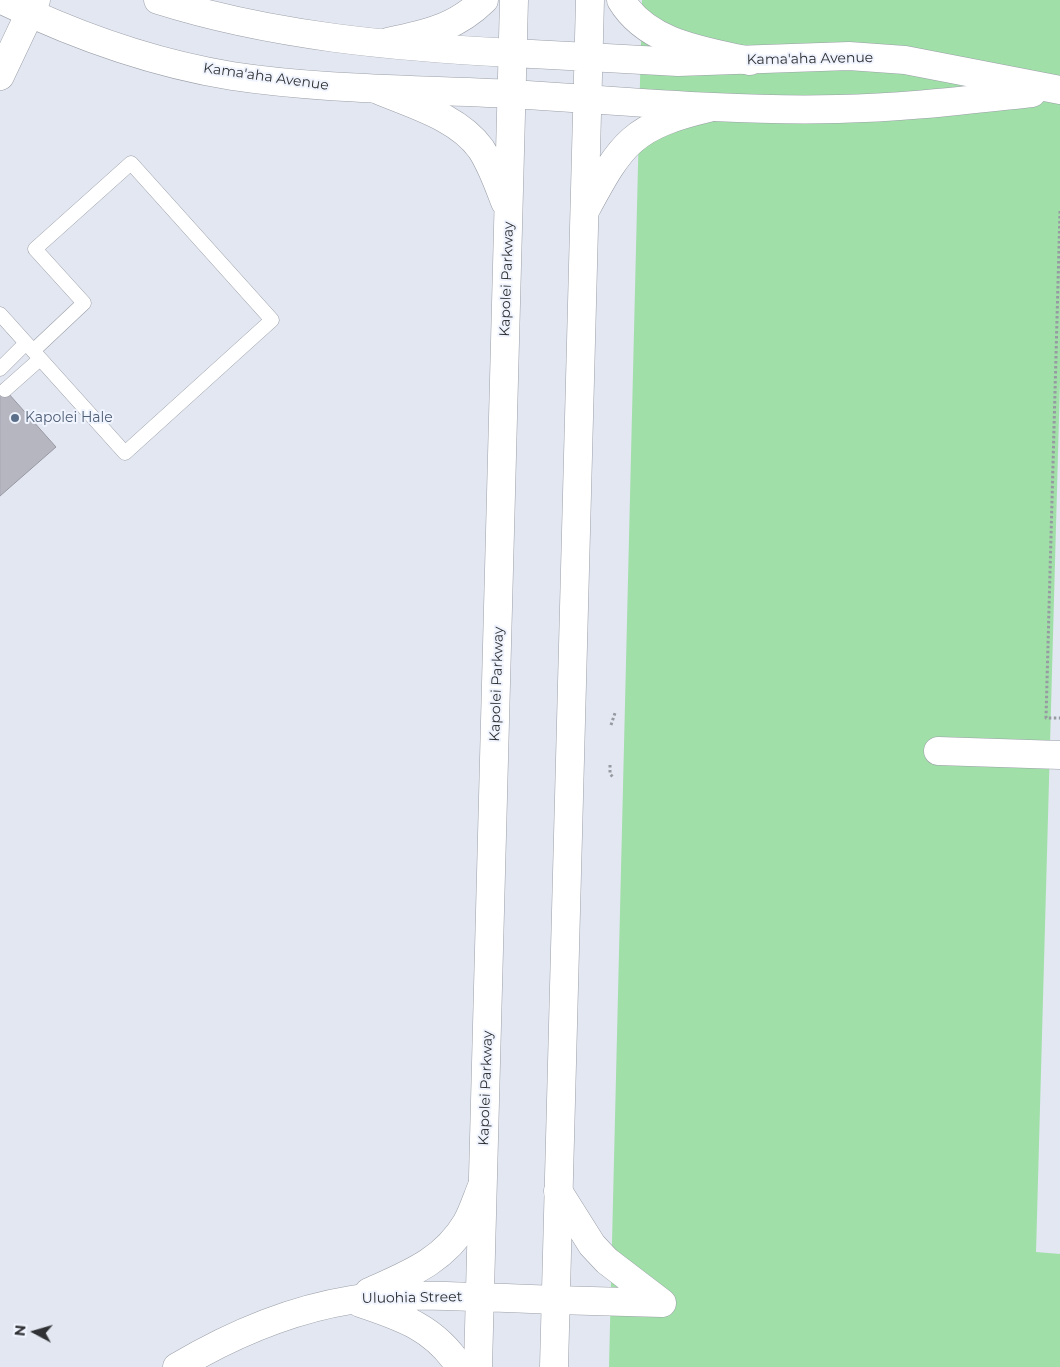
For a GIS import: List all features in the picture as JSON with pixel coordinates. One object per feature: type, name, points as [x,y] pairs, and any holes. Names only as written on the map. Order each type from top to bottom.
[{"type":"main road","name":"Kama'aha Avenue","points":[[2,0],[33,7],[104,43],[168,62],[231,75],[378,90],[431,90],[512,94],[709,108],[839,109],[904,106],[1060,90]]},
{"type":"main road","points":[[158,0],[240,22],[312,35],[513,53]]},
{"type":"main road","points":[[388,42],[439,30],[464,18],[484,0]]},
{"type":"main road","name":"Kapolei Parkway","points":[[478,1367],[514,0]]},
{"type":"main road","points":[[554,1367],[590,0]]},
{"type":"main road","points":[[621,0],[640,23],[662,36],[696,49],[750,61]]},
{"type":"main road","points":[[0,76],[33,7]]},
{"type":"main road","name":"Kama'aha Avenue","points":[[513,53],[678,62],[750,61],[849,56],[905,60],[1060,90]]},
{"type":"main road","points":[[378,90],[440,116],[462,130],[480,148],[493,170],[509,213]]},
{"type":"main road","points":[[584,212],[608,168],[636,136],[668,119],[709,108]]},
{"type":"main road","points":[[938,751],[1060,756]]},
{"type":"main road","points":[[352,1300],[413,1272],[435,1259],[453,1242],[468,1221],[484,1183]]},
{"type":"main road","points":[[556,1300],[662,1303],[607,1261],[592,1244],[558,1191]]},
{"type":"main road","name":"Uluohia Street","points":[[177,1367],[251,1328],[306,1310],[352,1300],[406,1296],[556,1300]]},
{"type":"main road","points":[[352,1300],[422,1327],[440,1341],[460,1367]]},
{"type":"lane","points":[[0,314],[33,351],[125,453],[272,320],[131,163],[36,249],[84,303],[33,351],[5,390]]},
{"type":"lane","points":[[0,369],[33,351]]},
{"type":"path","points":[[1060,211],[1046,718],[1060,718]]},
{"type":"path","points":[[612,725],[614,713]]},
{"type":"path","points":[[610,765],[610,774],[613,777]]},
{"type":"green space","points":[[642,0],[1060,0],[1060,381],[1036,1252],[1060,1254],[1060,1367],[609,1367]]},
{"type":"building","name":"Kapolei Hale","points":[[0,384],[56,447],[0,496]]},
{"type":"place","name":"Kapolei Hale","points":[[15,418]]}]
